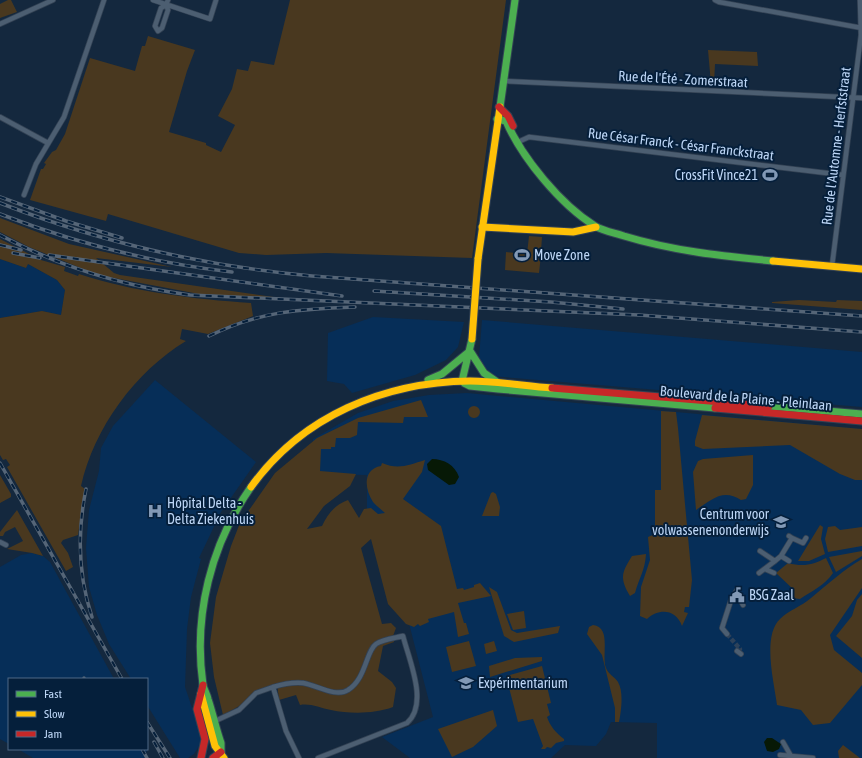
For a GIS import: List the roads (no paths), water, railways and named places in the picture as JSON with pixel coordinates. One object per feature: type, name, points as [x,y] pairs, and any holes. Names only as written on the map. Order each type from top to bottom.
[{"type":"main road","points":[[417,384],[462,381],[470,351],[482,226],[497,119],[504,81],[514,0]]},
{"type":"main road","points":[[499,107],[508,116],[518,142],[527,159],[546,183],[580,215],[596,227],[643,242],[693,253],[862,269]]},
{"type":"main road","points":[[497,119],[506,121],[513,137],[518,142]]},
{"type":"main road","points":[[482,226],[573,232],[596,227]]},
{"type":"main road","points":[[470,351],[479,368],[487,376],[499,382]]},
{"type":"main road","points":[[213,758],[223,755],[215,746],[203,685],[200,626],[209,576],[222,538],[250,487],[265,467],[285,446],[323,419],[375,395],[417,384],[442,374],[470,351]]},
{"type":"main road","name":"Boulevard de la Plaine - Pleinlaan","points":[[462,381],[499,382],[862,421]]},
{"type":"main road","name":"Boulevard de la Plaine - Pleinlaan","points":[[462,381],[470,386],[481,388],[862,414]]},
{"type":"main road","points":[[201,758],[205,749],[206,739],[198,710],[200,692],[203,685]]},
{"type":"main road","points":[[200,692],[211,723]]},
{"type":"street","points":[[0,24],[53,0]]},
{"type":"street","points":[[24,195],[36,164],[64,117],[104,0]]},
{"type":"street","points":[[153,0],[167,2],[210,19],[216,0]]},
{"type":"street","points":[[715,0],[719,2],[862,28]]},
{"type":"street","name":"Rue de l'Automne - Herfststraat","points":[[832,266],[862,28],[860,0]]},
{"type":"street","points":[[167,2],[168,10],[162,28],[158,31],[155,26],[161,8],[167,2]]},
{"type":"street","name":"Rue de l'Été - Zomerstraat","points":[[504,81],[862,98]]},
{"type":"street","points":[[0,117],[48,143]]},
{"type":"street","name":"Rue César Franck - César Franckstraat","points":[[518,142],[529,137],[843,175]]},
{"type":"street","points":[[759,574],[781,556],[790,537],[803,542],[806,538]]},
{"type":"street","points":[[0,542],[6,545]]},
{"type":"street","points":[[760,551],[775,561]]},
{"type":"street","points":[[781,556],[789,561]]},
{"type":"street","points":[[765,569],[774,573]]},
{"type":"street","points":[[727,634],[722,628],[731,600],[737,590]]},
{"type":"street","points":[[731,600],[740,596],[743,605]]},
{"type":"street","points":[[211,723],[239,710],[256,693],[287,683],[303,684],[338,692],[348,690],[364,670],[372,649],[376,644],[403,636],[419,700],[411,719],[407,723],[318,758]]},
{"type":"street","points":[[273,687],[286,731],[299,758]]},
{"type":"street","points":[[783,742],[791,757]]},
{"type":"street","points":[[780,755],[813,758]]},
{"type":"tunnel","points":[[727,634],[740,649],[737,651]]},
{"type":"railway","points":[[0,197],[66,221],[122,238]]},
{"type":"railway","points":[[0,203],[76,230],[153,251],[271,272],[862,316]]},
{"type":"railway","points":[[0,214],[85,243],[173,263],[232,272]]},
{"type":"railway","points":[[0,235],[46,257],[92,274],[140,286],[190,295],[639,315],[862,332]]},
{"type":"railway","points":[[0,245],[21,250]]},
{"type":"railway","points":[[13,253],[40,258]]},
{"type":"railway","points":[[49,255],[342,296]]},
{"type":"railway","points":[[374,291],[551,302],[623,309]]},
{"type":"railway","points":[[209,336],[246,321],[263,316],[298,310],[355,307]]},
{"type":"railway","points":[[0,463],[121,678]]},
{"type":"railway","points":[[86,489],[81,522],[80,554],[87,601],[92,617]]},
{"type":"railway","points":[[148,724],[170,758]]},
{"type":"railway","points":[[154,742],[163,758]]},
{"type":"railway","points":[[143,750],[147,758]]},
{"type":"place","name":"CrossFit Vince21","points":[[770,175]]},
{"type":"place","name":"Move Zone","points":[[522,255]]},
{"type":"place","name":"Hôpital Delta - Delta Ziekenhuis","points":[[155,511]]},
{"type":"place","name":"Centrum voor volwassenenonderwijs","points":[[781,522]]},
{"type":"place","name":"BSG Zaal","points":[[737,595]]},
{"type":"place","name":"Expérimentarium","points":[[466,683]]}]
